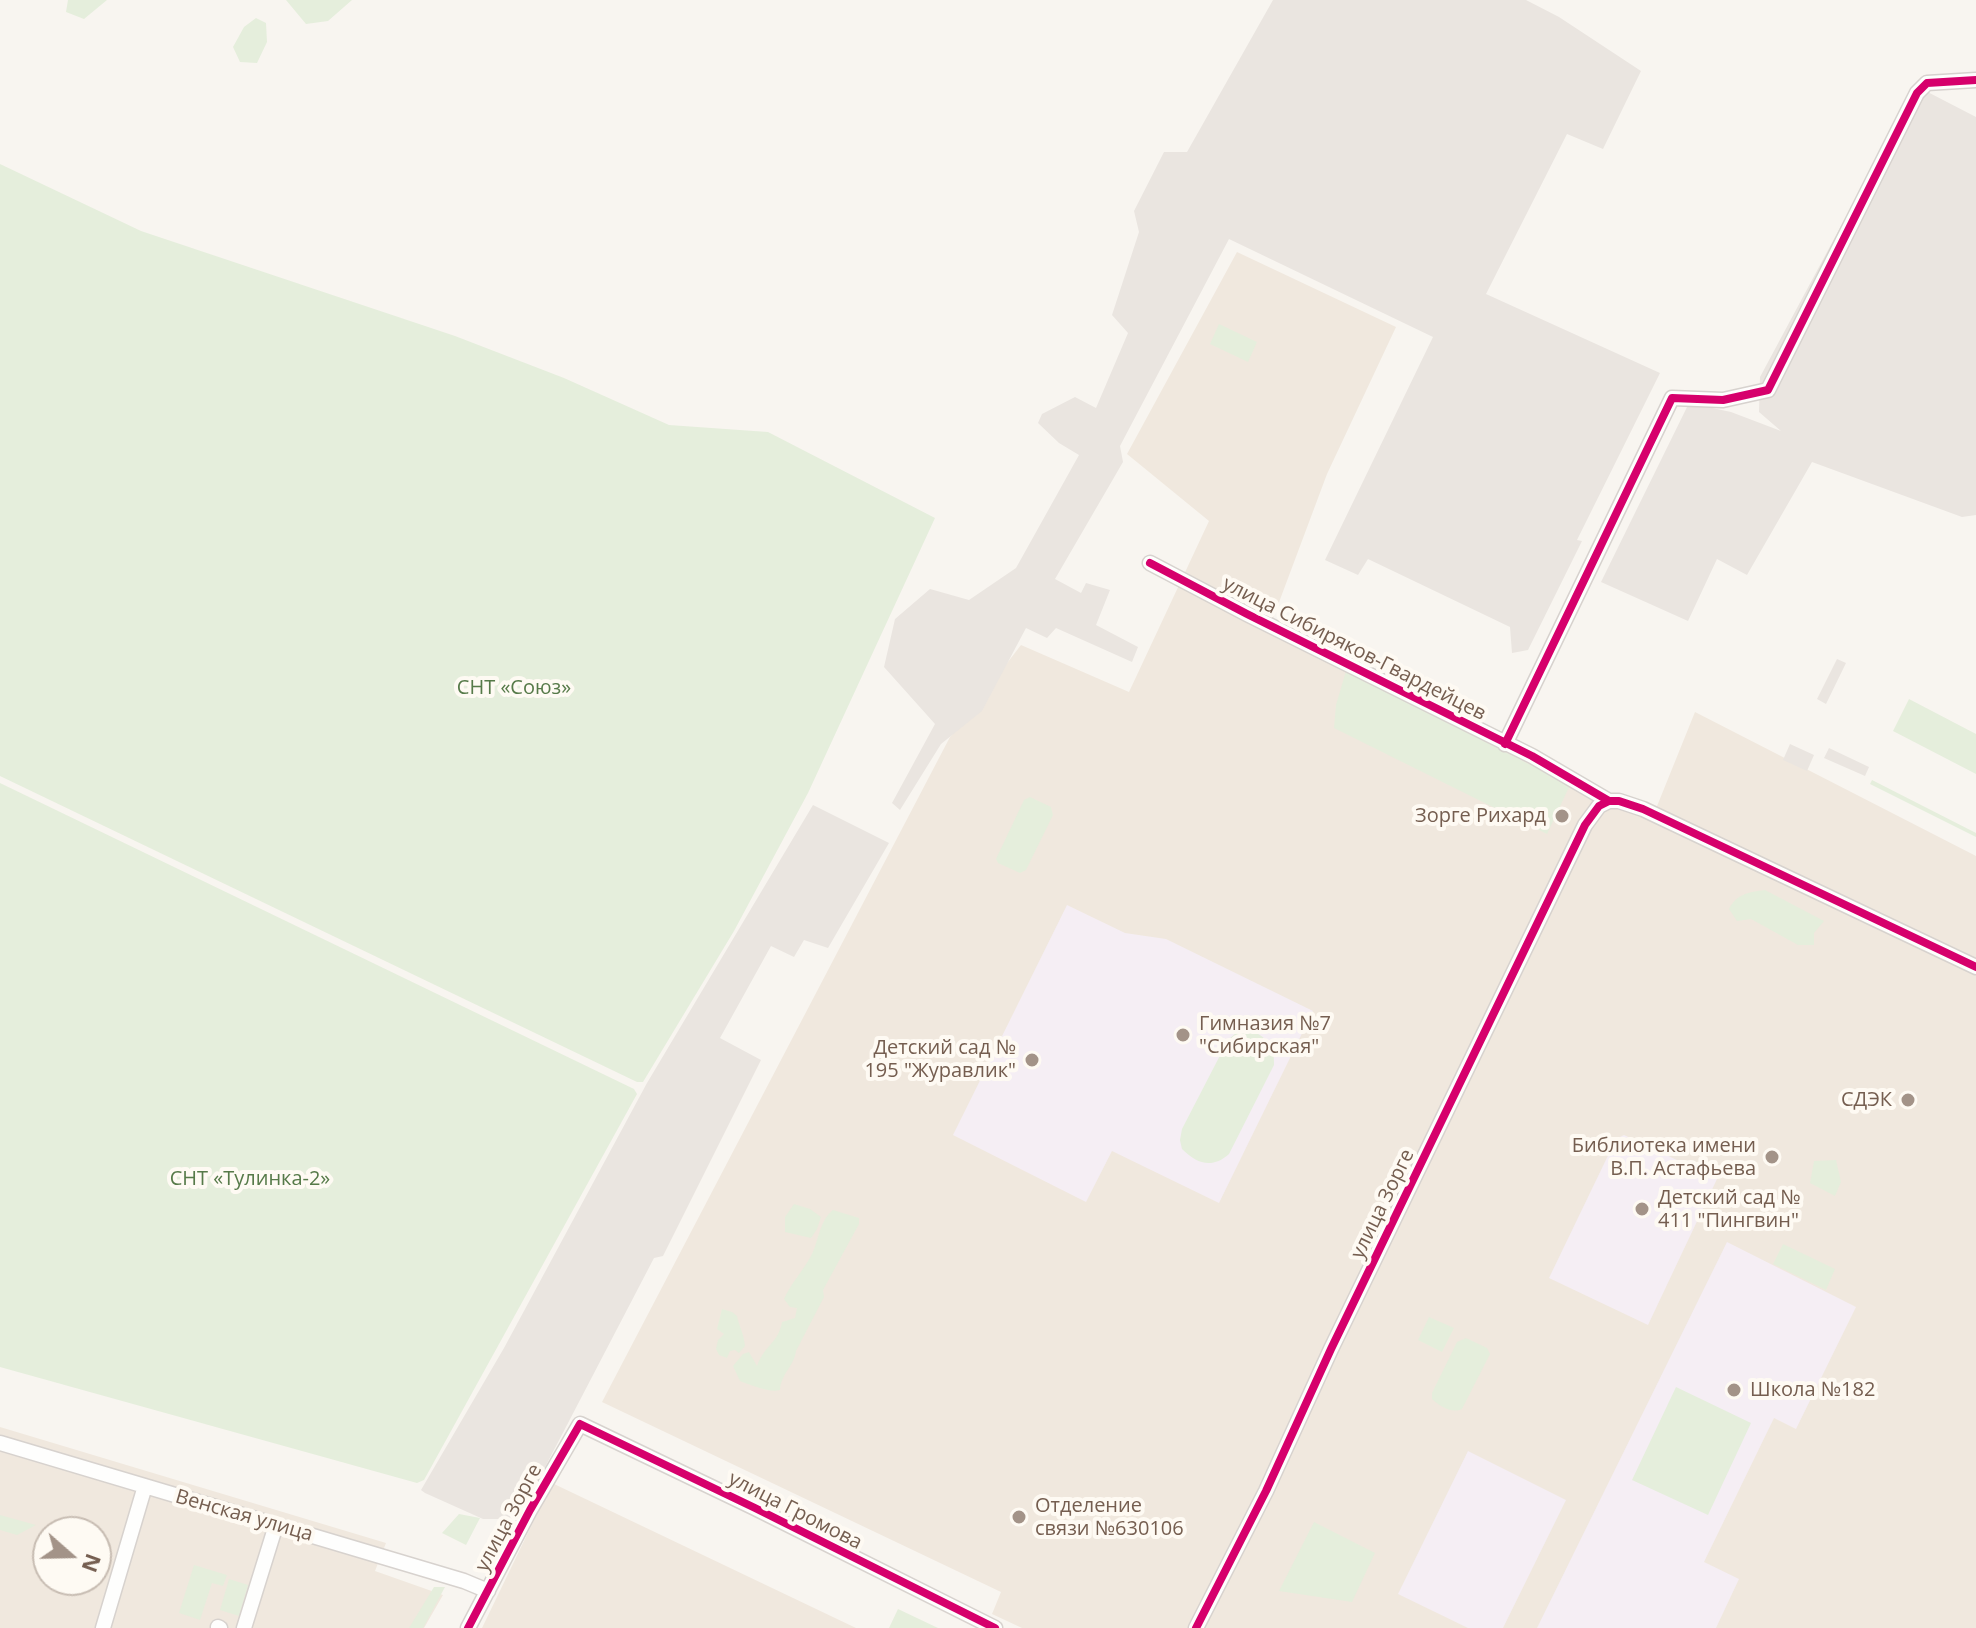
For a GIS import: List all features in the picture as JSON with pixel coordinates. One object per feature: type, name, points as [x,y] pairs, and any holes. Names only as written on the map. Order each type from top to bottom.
[{"type":"street","points":[[1505,744],[1672,398],[1723,400],[1768,390],[1917,93],[1927,83],[1976,80]]},
{"type":"street","name":"улица Сибиряков-Гвардейцев","points":[[1150,563],[1505,744],[1609,801],[1643,809],[1976,967]]},
{"type":"street","name":"улица Зорге","points":[[1196,1628],[1266,1491],[1347,1315],[1585,825],[1599,806],[1609,801]]},
{"type":"street","name":"улица Зорге","points":[[468,1628],[580,1424]]},
{"type":"street","name":"улица Громова","points":[[580,1424],[755,1508],[973,1623],[995,1628]]},
{"type":"street","name":"Венская улица","points":[[0,1443],[464,1581],[488,1591]]},
{"type":"street","points":[[103,1628],[145,1486]]},
{"type":"street","points":[[244,1628],[276,1525]]},
{"type":"shaded area","points":[[1273,0],[1526,0],[1559,17],[1641,71],[1603,149],[1567,134],[1486,294],[1660,373],[1577,540],[1582,541],[1528,650],[1512,653],[1510,627],[1368,559],[1358,575],[1325,560],[1433,337],[1229,239],[1120,446],[1123,462],[1055,579],[1081,593],[1086,583],[1110,590],[1096,625],[1138,647],[1132,662],[1056,628],[1047,638],[1026,628],[982,711],[941,744],[900,810],[892,803],[935,724],[884,667],[895,619],[930,589],[969,600],[1016,568],[1079,455],[1059,443],[1038,423],[1042,414],[1075,397],[1096,408],[1128,333],[1112,315],[1139,232],[1134,211],[1164,152],[1187,152]]},
{"type":"shaded area","points":[[1916,86],[1976,117],[1976,515],[1962,517],[1812,462],[1747,575],[1717,559],[1688,621],[1601,582],[1689,403],[1731,412],[1781,431],[1759,412],[1760,377]]},
{"type":"shaded area","points":[[1237,252],[1396,327],[1327,474],[1269,629],[1651,821],[1695,712],[1976,856],[1976,1628],[1022,1628],[992,1614],[1001,1592],[602,1402],[950,737],[1021,645],[1129,692],[1209,521],[1127,454]]},
{"type":"shaded area","points":[[1837,659],[1846,663],[1826,704],[1817,699]]},
{"type":"shaded area","points":[[1790,744],[1814,755],[1807,771],[1783,760]]},
{"type":"shaded area","points":[[1829,748],[1869,767],[1865,776],[1824,758]]},
{"type":"shaded area","points":[[813,805],[889,843],[828,948],[804,940],[794,957],[771,946],[720,1038],[761,1060],[663,1256],[654,1258],[518,1519],[483,1519],[425,1493],[421,1490],[504,1348],[647,1083]]},
{"type":"shaded area","name":"Гимназия №7 \"Сибирская\"","points":[[1067,905],[1125,933],[1166,939],[1313,1011],[1219,1203],[1112,1151],[1086,1202],[953,1135]]},
{"type":"shaded area","name":"Детский сад № 411 \"Пингвин\"","points":[[1624,1135],[1717,1179],[1648,1325],[1549,1278],[1616,1139]]},
{"type":"shaded area","name":"Школа №182","points":[[1727,1242],[1856,1307],[1796,1429],[1774,1418],[1704,1562],[1739,1579],[1716,1628],[1537,1628]]},
{"type":"shaded area","points":[[0,1427],[386,1543],[375,1571],[443,1595],[424,1628],[0,1628]]},
{"type":"shaded area","points":[[1468,1451],[1566,1500],[1503,1628],[1468,1628],[1398,1594]]},
{"type":"shaded area","points":[[552,1483],[856,1628],[482,1628]]},
{"type":"green space","points":[[68,0],[107,0],[84,19],[66,12]]},
{"type":"green space","points":[[286,0],[352,0],[328,21],[306,24]]},
{"type":"green space","points":[[256,18],[266,23],[267,42],[257,63],[240,62],[233,47],[244,27]]},
{"type":"green space","name":"СНТ «Союз»","points":[[0,164],[141,231],[455,336],[564,378],[669,425],[768,432],[935,518],[808,793],[734,931],[643,1082],[637,1082],[0,776]]},
{"type":"green space","points":[[1219,324],[1257,342],[1248,362],[1210,344]]},
{"type":"green space","points":[[1346,671],[1570,785],[1547,834],[1334,728],[1336,705]]},
{"type":"green space","points":[[1909,699],[1976,734],[1976,774],[1893,731]]},
{"type":"green space","points":[[1872,780],[1976,833],[1976,837],[1870,784]]},
{"type":"green space","name":"СНТ «Тулинка-2»","points":[[0,783],[634,1089],[637,1094],[424,1480],[417,1483],[0,1367]]},
{"type":"green space","points":[[1030,797],[1051,807],[1053,815],[1026,870],[1020,873],[998,863],[996,859],[1024,800]]},
{"type":"green space","points":[[1765,890],[1824,921],[1814,933],[1814,945],[1798,945],[1751,919],[1737,921],[1729,909],[1736,900],[1748,893]]},
{"type":"green space","points":[[1249,1030],[1269,1043],[1274,1065],[1229,1154],[1217,1162],[1199,1161],[1182,1149],[1182,1129],[1228,1040],[1237,1032]]},
{"type":"green space","points":[[1836,1160],[1841,1182],[1835,1196],[1810,1183],[1814,1161]]},
{"type":"green space","points":[[794,1204],[810,1209],[821,1217],[811,1238],[785,1232],[785,1217]]},
{"type":"green space","points":[[833,1210],[859,1218],[859,1224],[823,1290],[824,1297],[780,1390],[765,1390],[740,1381],[733,1366],[743,1354],[749,1352],[757,1366],[778,1335],[782,1322],[795,1318],[797,1308],[790,1307],[784,1299],[811,1256],[822,1225]]},
{"type":"green space","points":[[1783,1244],[1835,1269],[1826,1290],[1773,1264]]},
{"type":"green space","points":[[722,1309],[737,1316],[745,1346],[739,1353],[730,1351],[727,1358],[719,1355],[716,1349],[718,1340],[724,1334],[717,1329]]},
{"type":"green space","points":[[1429,1317],[1454,1328],[1442,1352],[1418,1340]]},
{"type":"green space","points":[[1466,1338],[1487,1348],[1490,1354],[1462,1409],[1450,1410],[1432,1399],[1432,1393],[1457,1342]]},
{"type":"green space","points":[[1676,1387],[1751,1423],[1708,1515],[1632,1480]]},
{"type":"green space","points":[[459,1514],[480,1518],[466,1545],[442,1533]]},
{"type":"green space","points":[[0,1515],[32,1524],[32,1527],[17,1535],[0,1530]]},
{"type":"green space","points":[[1314,1522],[1375,1553],[1352,1602],[1279,1591]]},
{"type":"green space","points":[[194,1565],[227,1575],[223,1586],[212,1583],[200,1620],[179,1613]]},
{"type":"green space","points":[[229,1579],[248,1585],[239,1616],[220,1610]]},
{"type":"green space","points":[[434,1587],[445,1587],[423,1628],[409,1628]]},
{"type":"green space","points":[[898,1609],[938,1628],[889,1628]]},
{"type":"cycle path","points":[[1505,744],[1672,398],[1723,400],[1768,390],[1917,93],[1927,83],[1976,80]]},
{"type":"cycle path","points":[[1150,563],[1532,756],[1609,801],[1643,809],[1976,967]]},
{"type":"cycle path","points":[[1196,1628],[1266,1491],[1331,1349],[1585,825],[1599,806],[1609,801]]},
{"type":"cycle path","points":[[468,1628],[530,1510],[580,1424],[995,1628]]},
{"type":"place","name":"Зорге Рихард","points":[[1562,816]]},
{"type":"place","name":"Гимназия №7 \"Сибирская\"","points":[[1183,1035]]},
{"type":"place","name":"Детский сад № 195 \"Журавлик\"","points":[[1032,1060]]},
{"type":"place","name":"СДЭК","points":[[1908,1100]]},
{"type":"place","name":"Библиотека имени В.П. Астафьева","points":[[1772,1157]]},
{"type":"place","name":"Детский сад № 411 \"Пингвин\"","points":[[1642,1209]]},
{"type":"place","name":"Школа №182","points":[[1734,1390]]},
{"type":"place","name":"Отделение связи №630106","points":[[1019,1517]]}]
